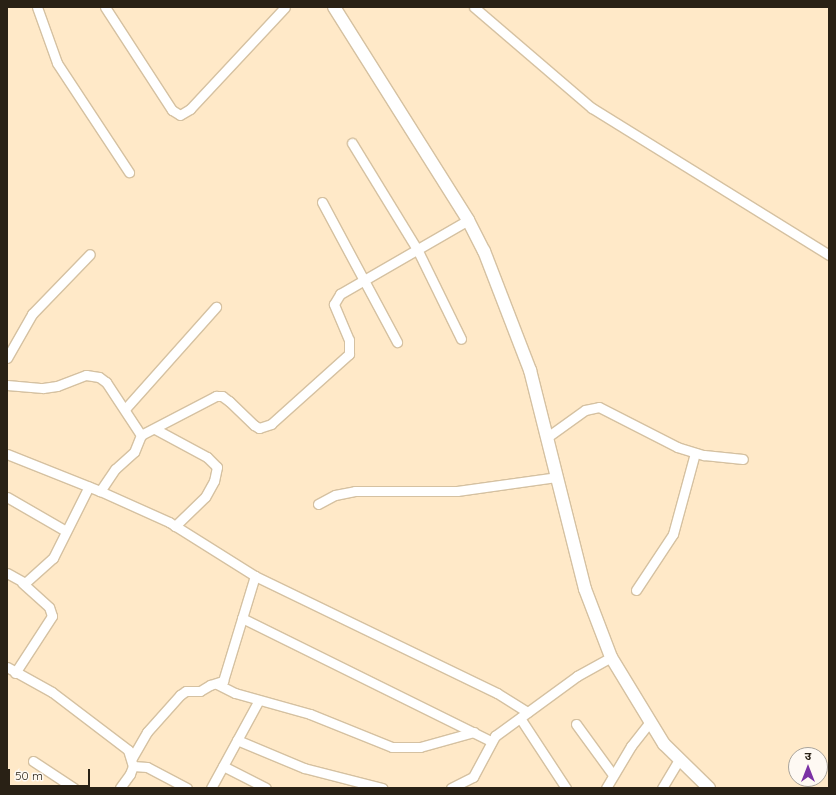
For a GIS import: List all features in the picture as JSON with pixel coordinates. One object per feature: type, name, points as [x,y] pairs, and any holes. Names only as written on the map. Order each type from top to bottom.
[{"type":"main road","points":[[334,7],[468,220],[503,296],[530,370],[556,478],[585,588],[611,657],[649,723],[678,761],[709,788]]},
{"type":"street","points":[[37,7],[57,62],[129,172]]},
{"type":"street","points":[[105,7],[172,110],[180,114],[190,109],[285,7]]},
{"type":"street","points":[[474,7],[597,111],[829,255]]},
{"type":"street","points":[[352,143],[417,249],[461,339]]},
{"type":"street","points":[[322,202],[397,342]]},
{"type":"street","points":[[100,491],[115,469],[134,452],[141,435],[216,396],[222,396],[229,401],[259,428],[271,424],[349,354],[348,340],[334,304],[340,294],[468,220]]},
{"type":"street","points":[[7,358],[32,314],[90,254]]},
{"type":"street","points":[[126,409],[216,307]]},
{"type":"street","points":[[7,385],[43,388],[57,386],[79,376],[92,375],[106,382],[126,409],[141,435]]},
{"type":"street","points":[[546,438],[585,410],[599,407],[677,447],[695,453],[743,459]]},
{"type":"street","points":[[155,429],[207,457],[217,467],[214,481],[205,497],[175,526]]},
{"type":"street","points":[[636,590],[673,534],[695,453]]},
{"type":"street","points":[[7,454],[89,486],[175,526],[255,576],[496,693],[528,712]]},
{"type":"street","points":[[318,504],[335,495],[355,491],[457,491],[556,478]]},
{"type":"street","points":[[22,583],[29,581],[53,558],[89,486]]},
{"type":"street","points":[[7,497],[66,531]]},
{"type":"street","points":[[7,573],[22,583],[50,607],[52,616],[15,673]]},
{"type":"street","points":[[120,788],[130,774],[132,762],[147,732],[180,695],[186,691],[200,691],[210,685],[223,681],[255,576]]},
{"type":"street","points":[[242,618],[491,741]]},
{"type":"street","points":[[451,788],[473,777],[491,741],[577,676],[611,657]]},
{"type":"street","points":[[7,667],[15,673],[52,692],[128,750],[132,762]]},
{"type":"street","points":[[217,684],[258,700],[310,714],[392,747],[420,746],[474,732]]},
{"type":"street","points":[[215,787],[223,766],[258,700]]},
{"type":"street","points":[[520,718],[566,788]]},
{"type":"street","points":[[606,788],[613,775],[649,723]]},
{"type":"street","points":[[576,724],[613,775]]},
{"type":"street","points":[[237,740],[304,768],[382,788]]},
{"type":"street","points":[[32,761],[74,788]]},
{"type":"street","points":[[662,788],[678,761]]},
{"type":"street","points":[[132,762],[147,767],[187,788]]},
{"type":"street","points":[[223,766],[266,788]]}]
